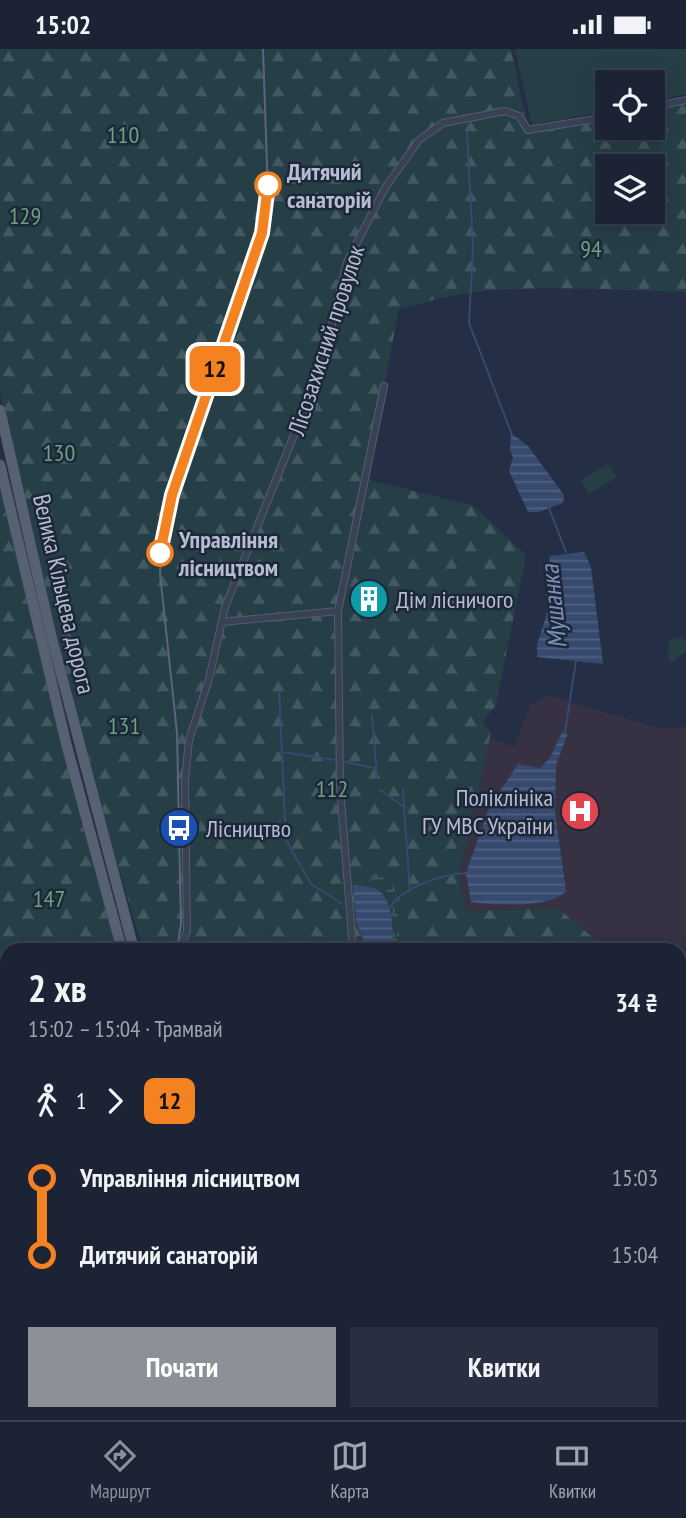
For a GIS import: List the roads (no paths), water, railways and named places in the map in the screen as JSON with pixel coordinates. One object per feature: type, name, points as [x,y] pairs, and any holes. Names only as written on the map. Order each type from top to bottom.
[{"type":"main road","name":"Велика Кільцева дорога","points":[[0,409],[52,639],[132,943]]},
{"type":"main road","name":"Велика Кільцева дорога","points":[[0,465],[66,743],[120,943]]},
{"type":"street","points":[[665,104],[686,100]]},
{"type":"street","name":"Лісозахисний провулок","points":[[182,943],[187,932],[187,750],[222,622],[322,365],[347,262],[376,203],[419,140],[443,123],[505,111],[519,116],[528,130],[595,119]]},
{"type":"street","points":[[352,943],[340,788],[338,611],[384,386]]},
{"type":"street","points":[[222,622],[338,611]]},
{"type":"water","points":[[511,433],[528,446],[564,495],[563,503],[539,512],[528,512],[509,471],[513,457],[510,451]]},
{"type":"water","points":[[584,552],[591,567],[603,664],[537,657],[537,645],[550,603],[546,596],[550,556]]},
{"type":"water","points":[[562,732],[568,733],[556,765],[555,812],[566,891],[548,901],[535,903],[507,905],[471,902],[466,873],[489,808],[518,764],[540,768],[550,758]]},
{"type":"water","points":[[353,885],[376,889],[388,904],[392,919],[392,940],[365,943],[356,922]]},
{"type":"waterway","name":"Мушанка","points":[[467,132],[473,249],[469,323],[512,435]]},
{"type":"waterway","name":"Мушанка","points":[[549,508],[566,552]]},
{"type":"waterway","name":"Мушанка","points":[[565,732],[576,661]]},
{"type":"waterway","points":[[279,692],[286,840],[311,884],[341,903]]},
{"type":"waterway","points":[[372,715],[377,778]]},
{"type":"waterway","points":[[282,752],[336,760]]},
{"type":"waterway","points":[[345,762],[375,768]]},
{"type":"waterway","points":[[403,789],[404,806]]},
{"type":"waterway","points":[[380,790],[404,807],[410,892]]},
{"type":"waterway","name":"Мушанка","points":[[389,909],[412,888],[445,876],[466,873]]},
{"type":"tram line","points":[[177,943],[181,924],[177,733],[160,574],[164,522],[262,233],[268,195],[263,49]]},
{"type":"tram line","name":"12","points":[[160,553],[164,522],[172,495],[262,233],[268,185]]},
{"type":"place","name":"Дитячий санаторій","points":[[268,185]]},
{"type":"place","name":"Управління лісництвом","points":[[160,553]]},
{"type":"place","name":"Дім лісничого","points":[[369,599]]},
{"type":"place","name":"Поліклініка ГУ МВС України","points":[[580,811]]},
{"type":"place","name":"Лісництво","points":[[179,828]]},
{"type":"park label","name":"110","points":[[123,134]]},
{"type":"park label","name":"129","points":[[25,215]]},
{"type":"park label","name":"94","points":[[591,248]]},
{"type":"park label","name":"130","points":[[59,452]]},
{"type":"park label","name":"131","points":[[124,725]]},
{"type":"park label","name":"112","points":[[332,788]]},
{"type":"park label","name":"147","points":[[49,898]]}]
